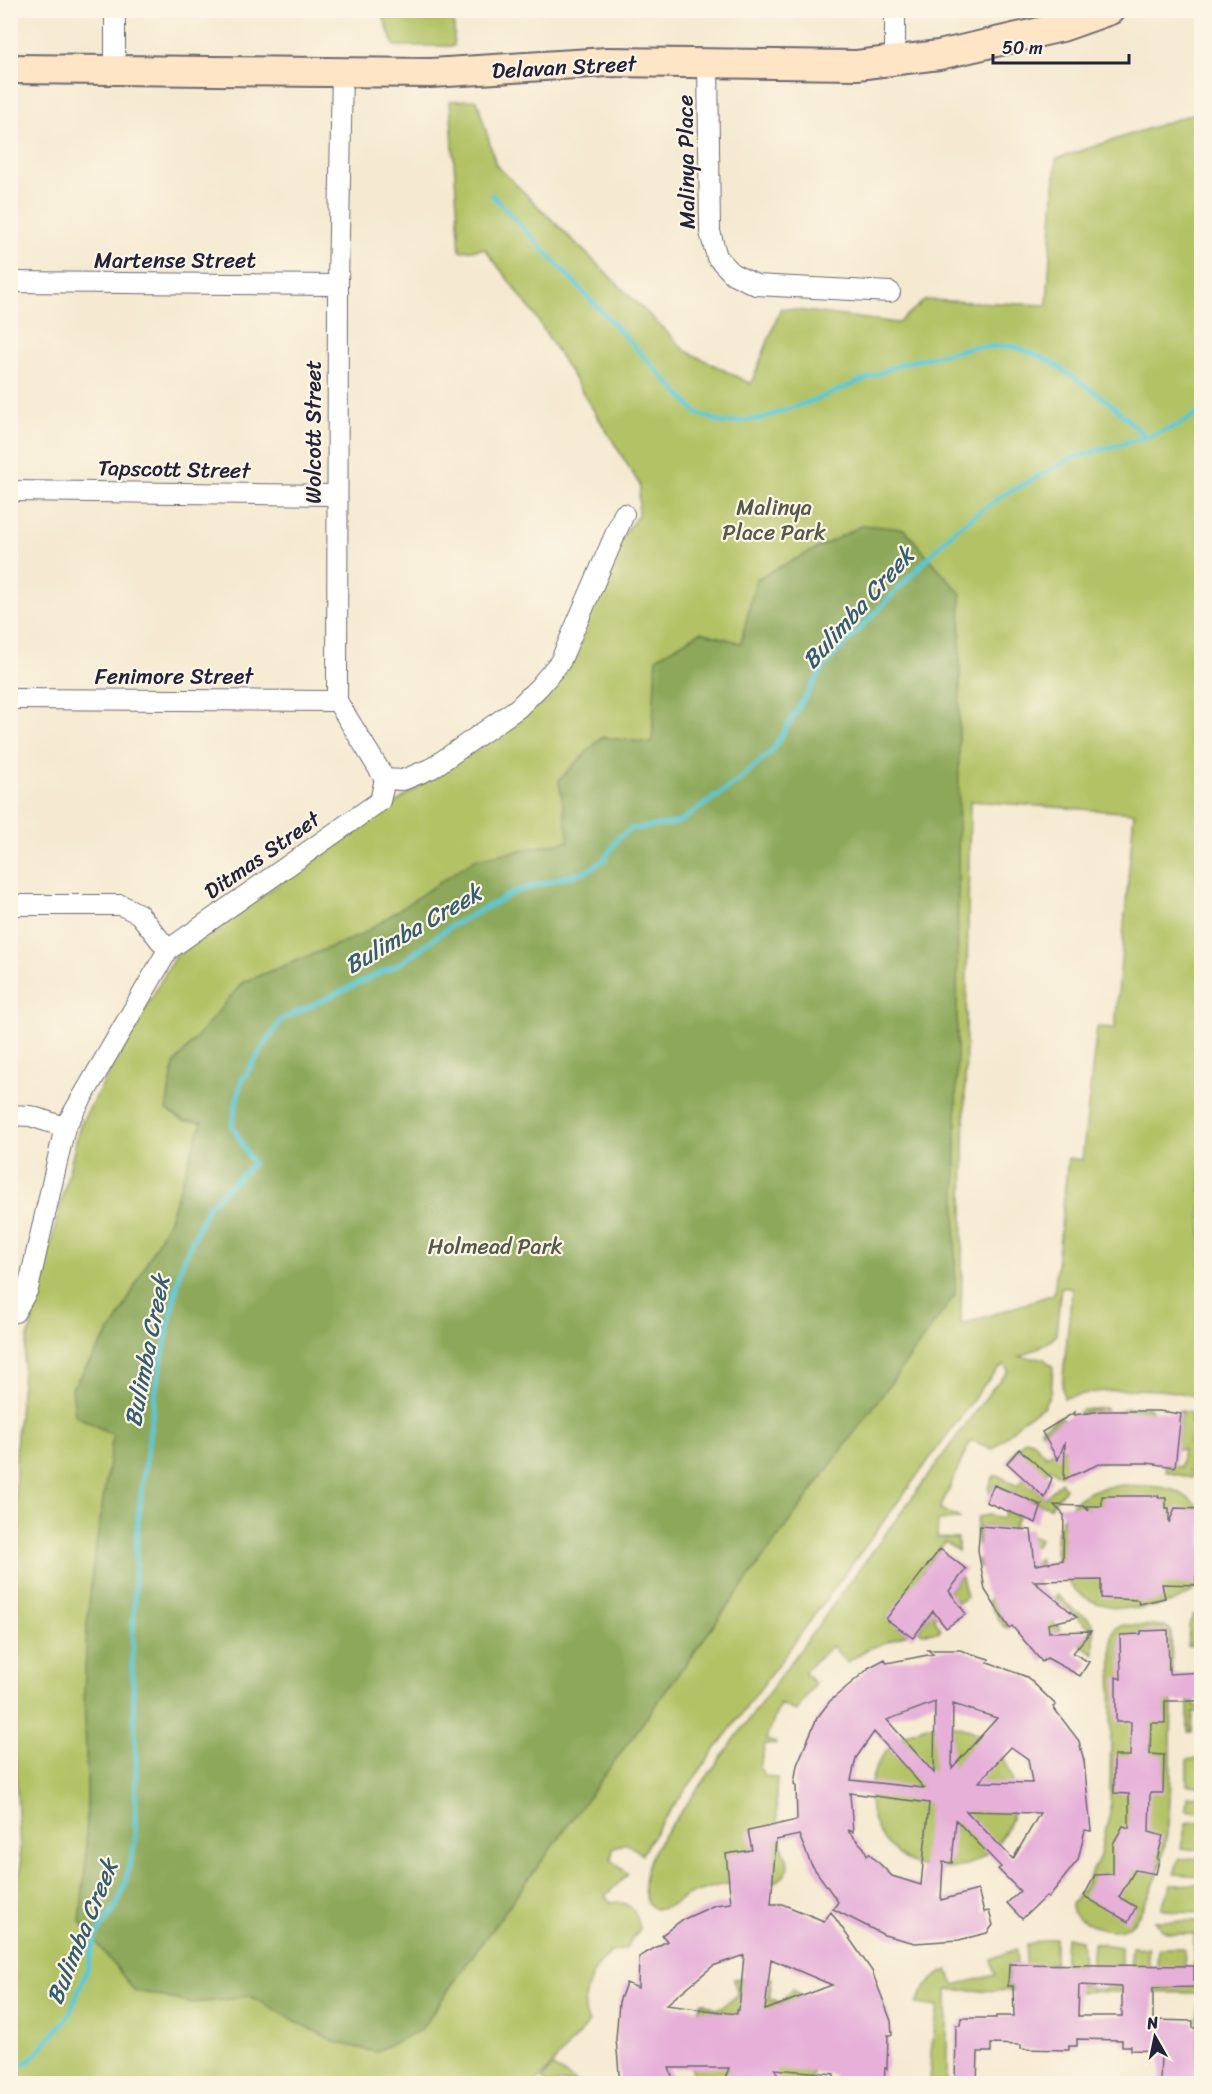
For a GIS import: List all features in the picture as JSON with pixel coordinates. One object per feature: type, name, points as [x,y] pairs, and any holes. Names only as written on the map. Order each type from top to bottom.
[{"type":"street","points":[[115,10],[115,70]]},
{"type":"street","points":[[895,10],[895,61]]},
{"type":"street","name":"Delavan Street","points":[[10,69],[342,72],[476,71],[569,64],[708,62],[857,65],[939,55],[1062,27],[1110,10]]},
{"type":"street","name":"Malinya Place","points":[[708,62],[710,232],[717,257],[733,274],[756,285],[890,292]]},
{"type":"street","name":"Wolcott Street","points":[[337,701],[338,285],[342,72]]},
{"type":"street","name":"Martense Street","points":[[10,282],[338,285]]},
{"type":"street","name":"Tapscott Street","points":[[10,491],[337,495]]},
{"type":"street","points":[[337,701],[385,779],[403,780],[432,768],[519,708],[560,662],[624,514]]},
{"type":"street","name":"Fenimore Street","points":[[10,699],[337,701]]},
{"type":"street","name":"Ditmas Street","points":[[13,1312],[28,1289],[65,1127],[168,950],[380,801],[385,779]]},
{"type":"street","points":[[10,904],[121,905],[140,914],[168,950]]},
{"type":"street","points":[[10,1115],[30,1116],[65,1127]]},
{"type":"green space","points":[[381,11],[454,11],[454,46],[394,46]]},
{"type":"green space","name":"Holmead Park","points":[[477,100],[496,165],[686,351],[751,384],[781,308],[898,323],[925,300],[1047,305],[1056,159],[1201,111],[1201,1398],[1168,1391],[1133,1389],[1064,1398],[1062,1387],[1072,1289],[1061,1287],[1056,1334],[1051,1341],[1020,1357],[1044,1359],[1053,1367],[1051,1392],[1043,1407],[1025,1418],[993,1449],[971,1440],[940,1509],[961,1519],[938,1520],[937,1538],[958,1539],[958,1551],[945,1542],[922,1573],[948,1593],[962,1577],[967,1597],[958,1602],[954,1598],[940,1609],[934,1618],[941,1629],[938,1632],[922,1633],[919,1630],[934,1609],[887,1619],[907,1634],[866,1650],[847,1662],[832,1646],[804,1672],[815,1684],[796,1711],[780,1704],[766,1739],[776,1743],[775,1745],[765,1744],[760,1768],[764,1775],[777,1778],[777,1814],[781,1842],[788,1862],[786,1873],[782,1878],[769,1883],[734,1883],[705,1889],[658,1909],[653,1908],[649,1903],[644,1889],[646,1870],[656,1846],[966,1424],[995,1385],[1008,1372],[1004,1365],[984,1385],[659,1826],[642,1854],[626,1843],[613,1849],[611,1860],[628,1874],[605,1896],[611,1903],[618,1902],[628,1905],[635,1913],[640,1929],[625,1949],[608,1953],[609,1956],[597,1968],[586,1996],[586,2015],[589,2023],[536,2083],[11,2083],[10,1879],[21,1871],[14,1733],[16,1447],[25,1350],[80,1125],[175,956],[525,713],[626,532],[638,515],[640,485],[534,314],[485,249],[460,251],[450,101]],"holes":[[[970,801],[1134,813],[1115,1028],[1097,1027],[1082,1160],[1068,1158],[1054,1294],[961,1325]]]},
{"type":"green space","name":"Holmead Park","points":[[863,525],[904,529],[961,594],[955,1295],[463,1969],[421,2030],[375,2052],[335,2042],[249,1996],[189,2003],[134,1990],[80,1922],[86,1858],[87,1784],[84,1693],[87,1625],[92,1573],[113,1435],[75,1415],[72,1388],[117,1321],[169,1219],[202,1122],[184,1121],[166,1110],[174,1064],[243,982],[361,935],[475,859],[569,841],[559,780],[602,737],[652,743],[656,658],[701,632],[741,643],[756,579]]},
{"type":"green space","points":[[1148,1407],[1178,1439],[1181,1414],[1179,1411],[1192,1413],[1189,1444],[1202,1448],[1201,1458],[1197,1456],[1189,1470],[1193,1473],[1192,1478],[1166,1472],[1165,1465],[1180,1467],[1183,1450],[1150,1445],[1144,1454],[1070,1470],[1059,1476],[1050,1468],[1033,1487],[1045,1498],[1061,1482],[1065,1489],[1050,1507],[1022,1497],[1013,1530],[1040,1539],[1036,1546],[1014,1549],[1040,1573],[1039,1564],[1035,1564],[1039,1558],[1045,1577],[1017,1595],[1058,1601],[1055,1597],[1058,1595],[1073,1610],[1087,1617],[1094,1628],[1094,1654],[1080,1644],[1092,1630],[1066,1608],[1053,1623],[1060,1629],[1055,1636],[995,1605],[1009,1628],[1004,1627],[988,1601],[1006,1563],[980,1567],[977,1560],[985,1556],[1005,1528],[980,1526],[978,1546],[976,1533],[978,1517],[989,1515],[1003,1518],[1008,1504],[1017,1495],[994,1485],[990,1494],[988,1488],[994,1476],[999,1476],[1017,1486],[1028,1474],[1020,1450],[1007,1463],[1026,1439],[1032,1441],[1046,1456],[1059,1448],[1061,1450],[1072,1444],[1059,1422],[1042,1432],[1041,1428],[1060,1417],[1067,1421],[1097,1412],[1078,1414],[1081,1410],[1105,1408],[1108,1413],[1125,1408]]},
{"type":"green space","points":[[1124,1485],[1166,1488],[1183,1495],[1201,1509],[1201,1583],[1190,1594],[1164,1604],[1140,1608],[1120,1608],[1100,1604],[1082,1596],[1065,1578],[1056,1550],[1061,1522],[1068,1509],[1092,1491]]},
{"type":"green space","points":[[1193,1615],[1201,1616],[1201,1645],[1188,1646],[1189,1625]]},
{"type":"green space","points":[[1124,1625],[1165,1626],[1170,1630],[1172,1690],[1170,1792],[1166,1837],[1155,1880],[1134,1922],[1127,1927],[1111,1930],[1085,1922],[1072,1912],[1072,1904],[1099,1859],[1110,1812],[1112,1636],[1115,1628]]},
{"type":"green space","points":[[1194,1684],[1194,1706],[1201,1706],[1201,1712],[1193,1712],[1192,1732],[1188,1732],[1188,1687]]},
{"type":"green space","points":[[942,1725],[970,1730],[993,1746],[1009,1769],[1014,1797],[1009,1825],[993,1848],[970,1864],[942,1869],[914,1864],[891,1848],[875,1825],[870,1797],[875,1769],[891,1746],[914,1730]]},
{"type":"green space","points":[[1201,1758],[1201,1786],[1187,1785],[1187,1760]]},
{"type":"green space","points":[[1201,1795],[1201,1813],[1186,1810],[1187,1796]]},
{"type":"green space","points":[[1201,1821],[1201,1850],[1181,1848],[1186,1823]]},
{"type":"green space","points":[[1201,1858],[1201,1876],[1174,1874],[1179,1859]]},
{"type":"green space","points":[[1201,1884],[1201,1913],[1175,1912],[1161,1908],[1171,1885]]},
{"type":"green space","points":[[1154,1921],[1201,1921],[1201,2083],[1198,2083],[1198,1993],[947,1990],[947,2084],[929,2083],[938,2007],[916,2004],[925,1988],[937,1976],[948,1970],[954,1985],[995,1975],[991,1959],[1016,1949],[1017,1964],[1009,1964],[1008,1986],[1063,1986],[1066,1937],[1081,1940],[1083,1965],[1074,1965],[1074,1985],[1090,1986],[1091,1989],[1107,1989],[1107,1982],[1112,1982],[1113,1987],[1129,1987],[1132,1947],[1148,1948],[1149,1966],[1157,1986],[1193,1987],[1194,1934],[1167,1932]]},
{"type":"green space","points":[[1055,1938],[1055,1964],[1048,1964],[1048,1967],[1025,1966],[1027,1944]]},
{"type":"green space","points":[[1093,1943],[1121,1947],[1121,1965],[1091,1966]]},
{"type":"green space","points":[[1158,1948],[1184,1948],[1185,1966],[1157,1968]]},
{"type":"green space","points":[[763,1976],[772,1978],[769,1998],[781,2003],[793,1989],[804,2001],[816,2062],[810,2083],[696,2084],[691,2065],[691,2043],[695,2020],[702,2002],[718,2009],[738,1995],[733,1979]]},
{"type":"green space","points":[[552,2066],[577,2083],[547,2083],[542,2080]]},
{"type":"building","points":[[1101,1411],[1159,1411],[1181,1414],[1175,1467],[1147,1463],[1102,1463],[1064,1479],[1065,1442],[1058,1460],[1042,1432],[1075,1412],[1074,1415]]},
{"type":"building","points":[[1019,1449],[1052,1478],[1045,1498],[1007,1463]]},
{"type":"building","points":[[994,1485],[1042,1505],[1036,1523],[986,1502]]},
{"type":"building","points":[[1102,1496],[1166,1498],[1169,1523],[1175,1508],[1202,1509],[1202,1576],[1196,1578],[1196,1585],[1162,1584],[1165,1598],[1139,1604],[1138,1600],[1101,1598],[1101,1580],[1033,1581],[1077,1617],[1048,1624],[1049,1632],[1091,1631],[1073,1653],[1089,1662],[1080,1676],[1047,1658],[1042,1662],[1012,1626],[1009,1628],[985,1590],[978,1550],[980,1526],[1031,1530],[1035,1565],[1063,1560],[1064,1515],[1054,1505],[1083,1506],[1089,1511],[1086,1506],[1102,1506]]},
{"type":"building","points":[[940,1549],[966,1569],[949,1591],[966,1614],[946,1628],[933,1611],[913,1638],[886,1619]]},
{"type":"building","points":[[1168,1630],[1169,1674],[1202,1672],[1202,1701],[1165,1701],[1165,1723],[1151,1723],[1150,1754],[1164,1755],[1163,1793],[1150,1793],[1149,1832],[1163,1836],[1156,1874],[1135,1870],[1119,1897],[1136,1907],[1128,1922],[1084,1896],[1095,1875],[1113,1874],[1113,1844],[1123,1826],[1129,1828],[1129,1794],[1114,1793],[1114,1756],[1130,1756],[1131,1722],[1116,1722],[1116,1677],[1121,1679],[1120,1635],[1141,1634],[1141,1631]]},
{"type":"building","points":[[928,1650],[960,1650],[989,1659],[988,1662],[1027,1677],[1056,1705],[1053,1707],[1079,1741],[1084,1761],[1091,1831],[1085,1830],[1078,1860],[1048,1898],[1046,1896],[1022,1919],[1007,1903],[1020,1891],[998,1869],[1001,1867],[956,1820],[952,1863],[943,1862],[941,1900],[978,1890],[984,1912],[989,1911],[993,1925],[987,1933],[959,1940],[915,1943],[884,1935],[833,1909],[838,1902],[811,1864],[799,1835],[776,1840],[771,1904],[782,1904],[824,1921],[831,1912],[872,1971],[891,2021],[892,2035],[888,2035],[884,2084],[834,2084],[834,2074],[775,2069],[782,2084],[723,2084],[729,2068],[669,2068],[675,2084],[620,2084],[616,2039],[619,2002],[626,1983],[638,1988],[639,1957],[667,1941],[662,1935],[682,1920],[715,1905],[731,1903],[726,1854],[752,1850],[748,1831],[797,1820],[796,1785],[794,1784],[797,1765],[817,1718],[830,1701],[868,1668],[885,1659],[887,1663],[933,1654]],"holes":[[[935,1702],[934,1773],[887,1720]],[[953,1704],[997,1718],[952,1768]],[[874,1732],[924,1788],[851,1780],[856,1758]],[[1011,1747],[1028,1759],[1032,1783],[979,1782]],[[850,1793],[929,1803],[921,1885],[892,1876],[869,1853],[867,1855],[864,1848],[847,1830],[853,1832]],[[966,1811],[1040,1813],[1013,1859]],[[744,1955],[737,2014],[666,2005],[713,1966]],[[771,1959],[832,1985],[765,2010]]]},
{"type":"building","points":[[1009,1964],[1194,1966],[1194,1987],[1153,1988],[1153,2020],[1193,2021],[1193,2028],[1197,2028],[1196,2084],[1160,2084],[1161,2051],[1131,2050],[1131,2046],[1122,2046],[1122,2040],[1077,2039],[1077,2046],[1069,2046],[1069,2050],[1021,2049],[1021,2045],[991,2044],[991,2052],[978,2052],[977,2084],[955,2084],[956,2025],[960,2025],[961,2018],[1014,2016],[1013,1986],[1008,1986]],"holes":[[[1079,1985],[1122,1987],[1122,2016],[1078,2016]]]},
{"type":"waterway","points":[[492,195],[697,413],[723,423],[760,419],[823,397],[901,364],[973,347],[1014,346],[1050,361],[1109,402],[1146,437]]},
{"type":"waterway","name":"Bulimba Creek","points":[[10,2071],[31,2060],[69,2016],[88,1967],[95,1937],[117,1905],[124,1887],[135,1843],[136,1763],[132,1658],[137,1528],[155,1392],[181,1267],[208,1206],[253,1164],[232,1125],[241,1082],[281,1020],[401,963],[451,926],[517,891],[587,871],[604,860],[619,837],[631,829],[678,823],[737,782],[772,751],[825,665],[956,529],[1002,496],[1072,458],[1177,426],[1202,411]]},
{"type":"park label","name":"Malinya Place Park","points":[[774,520]]}]
